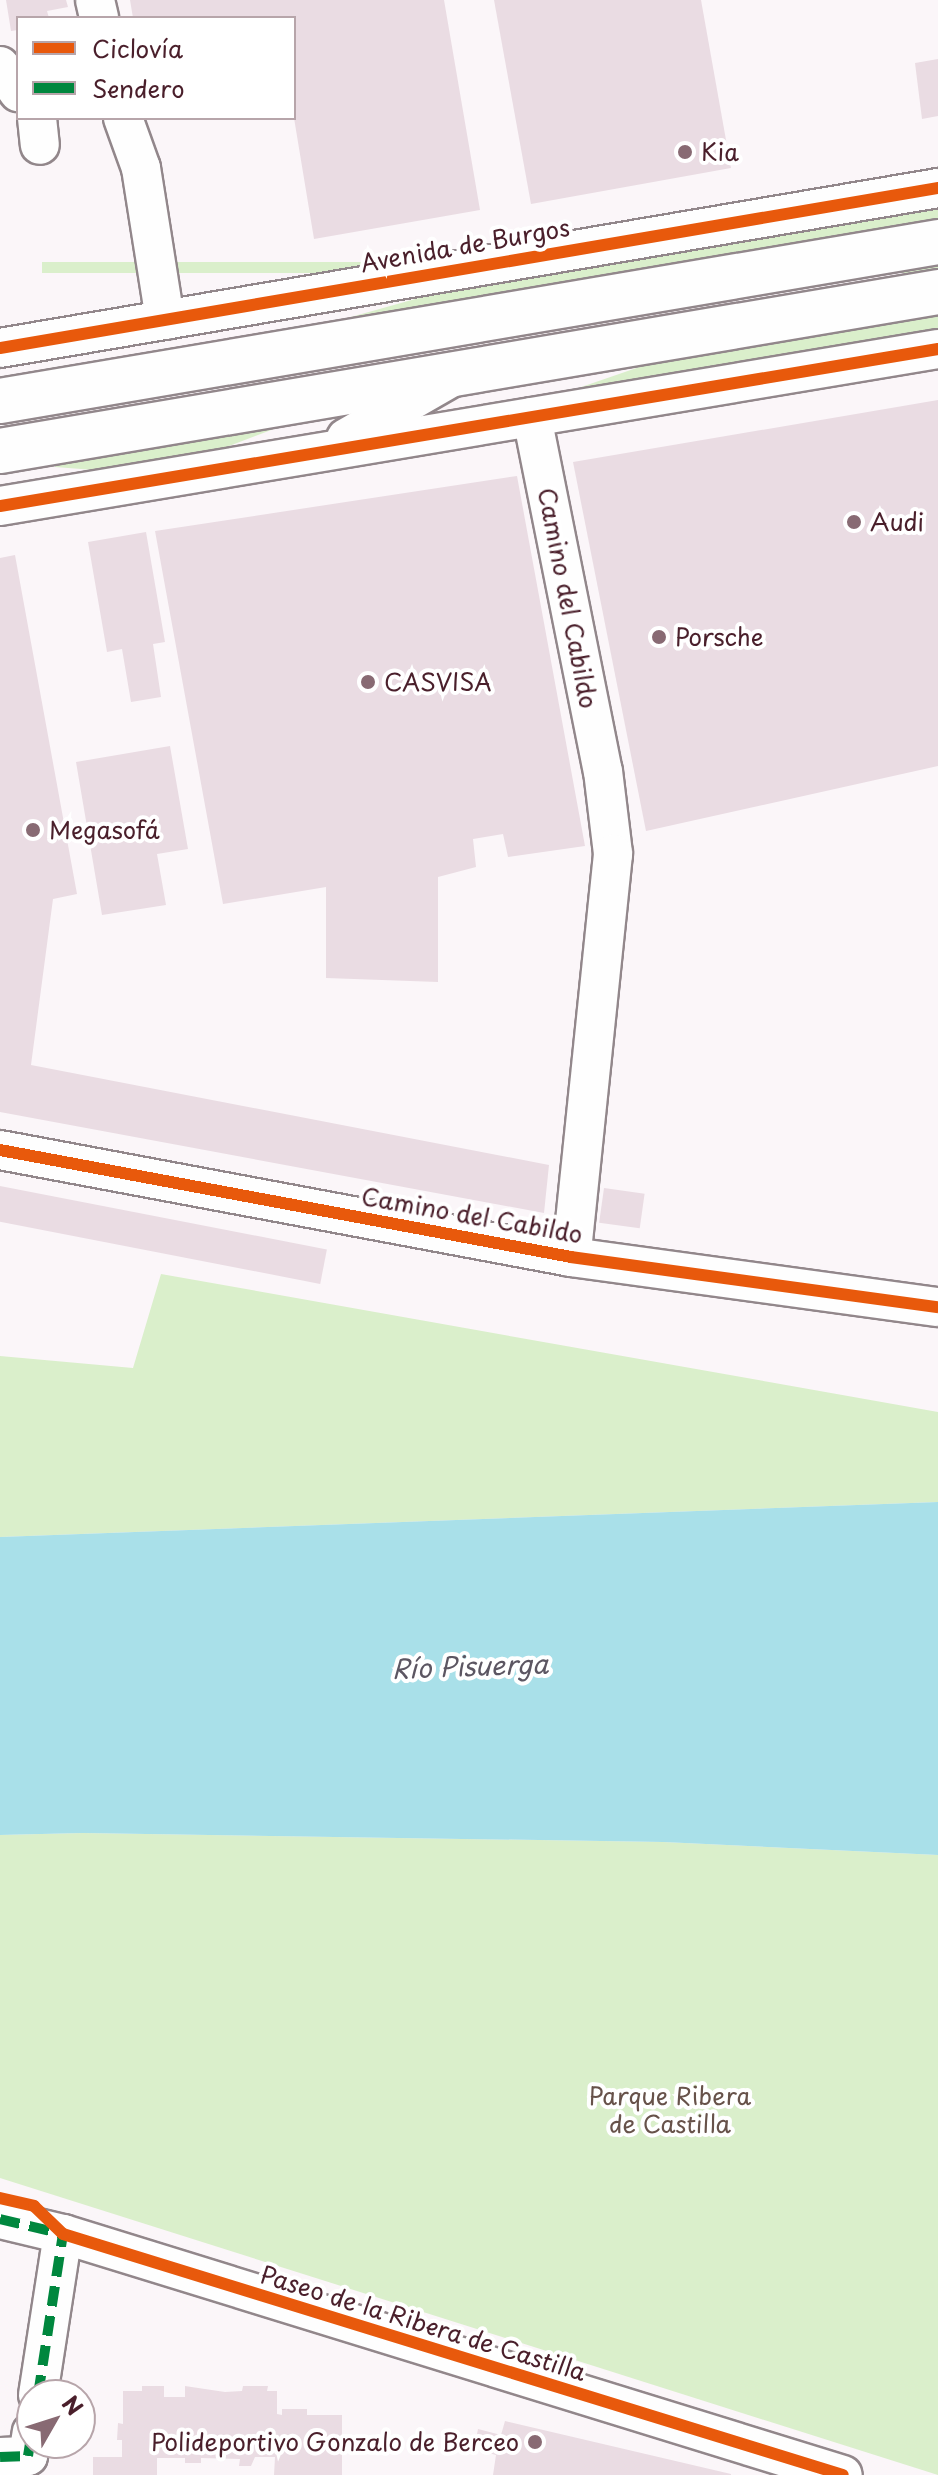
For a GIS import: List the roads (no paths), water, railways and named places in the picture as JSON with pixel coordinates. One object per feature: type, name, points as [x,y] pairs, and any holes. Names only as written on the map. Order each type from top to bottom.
[{"type":"highway","points":[[0,401],[938,242]]},
{"type":"highway","points":[[0,454],[938,292]]},
{"type":"street","points":[[0,66],[16,89]]},
{"type":"street","points":[[124,120],[141,168],[165,320]]},
{"type":"street","name":"Avenida de Burgos","points":[[1,352],[468,266],[938,188]]},
{"type":"street","points":[[1,352],[11,369],[68,353],[187,333],[468,266]]},
{"type":"street","points":[[0,506],[938,349]]},
{"type":"street","points":[[323,452],[459,374]]},
{"type":"street","name":"Camino del Cabildo","points":[[532,417],[603,771],[613,854],[571,1257]]},
{"type":"street","points":[[0,454],[23,478],[106,488]]},
{"type":"street","name":"Camino del Cabildo","points":[[0,1150],[571,1257],[938,1307]]},
{"type":"street","name":"Paseo de la Ribera de Castilla","points":[[0,2219],[63,2234],[843,2475]]},
{"type":"street","points":[[40,2379],[63,2234]]},
{"type":"water","name":"Río Pisuerga","points":[[938,1502],[938,1855],[663,1842],[83,1833],[0,1835],[0,1537]]},
{"type":"place","name":"Kia","points":[[685,152]]},
{"type":"place","name":"Audi","points":[[854,522]]},
{"type":"place","name":"Porsche","points":[[659,637]]},
{"type":"place","name":"CASVISA","points":[[368,682]]},
{"type":"place","name":"Megasofá","points":[[33,830]]},
{"type":"place","name":"Polideportivo Gonzalo de Berceo","points":[[535,2442]]},
{"type":"park label","name":"Parque Ribera de Castilla","points":[[670,2110]]}]
